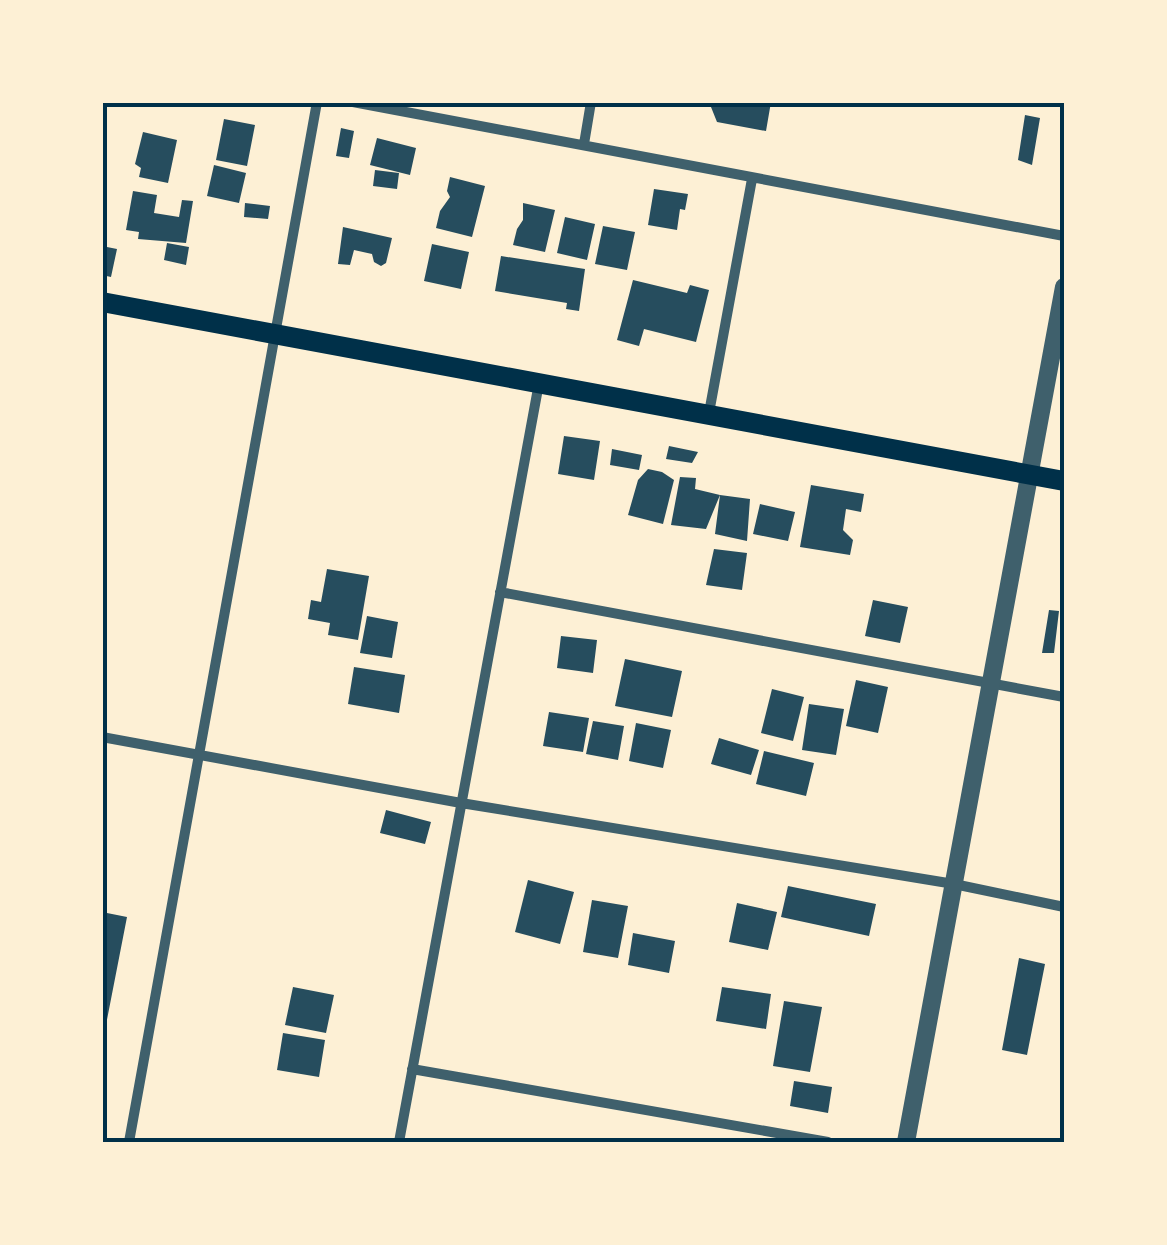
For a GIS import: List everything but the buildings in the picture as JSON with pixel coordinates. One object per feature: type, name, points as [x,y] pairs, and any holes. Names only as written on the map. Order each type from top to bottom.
[{"type":"main road","points":[[102,302],[1064,481]]},
{"type":"street","points":[[129,1142],[318,102]]},
{"type":"street","points":[[353,102],[1064,236]]},
{"type":"street","points":[[584,144],[591,102]]},
{"type":"street","points":[[708,413],[752,179]]},
{"type":"street","points":[[906,1142],[1064,287]]},
{"type":"street","points":[[398,1142],[539,382]]},
{"type":"street","points":[[500,592],[1064,697]]},
{"type":"street","points":[[102,737],[1064,906]]},
{"type":"street","points":[[412,1069],[828,1142]]}]
